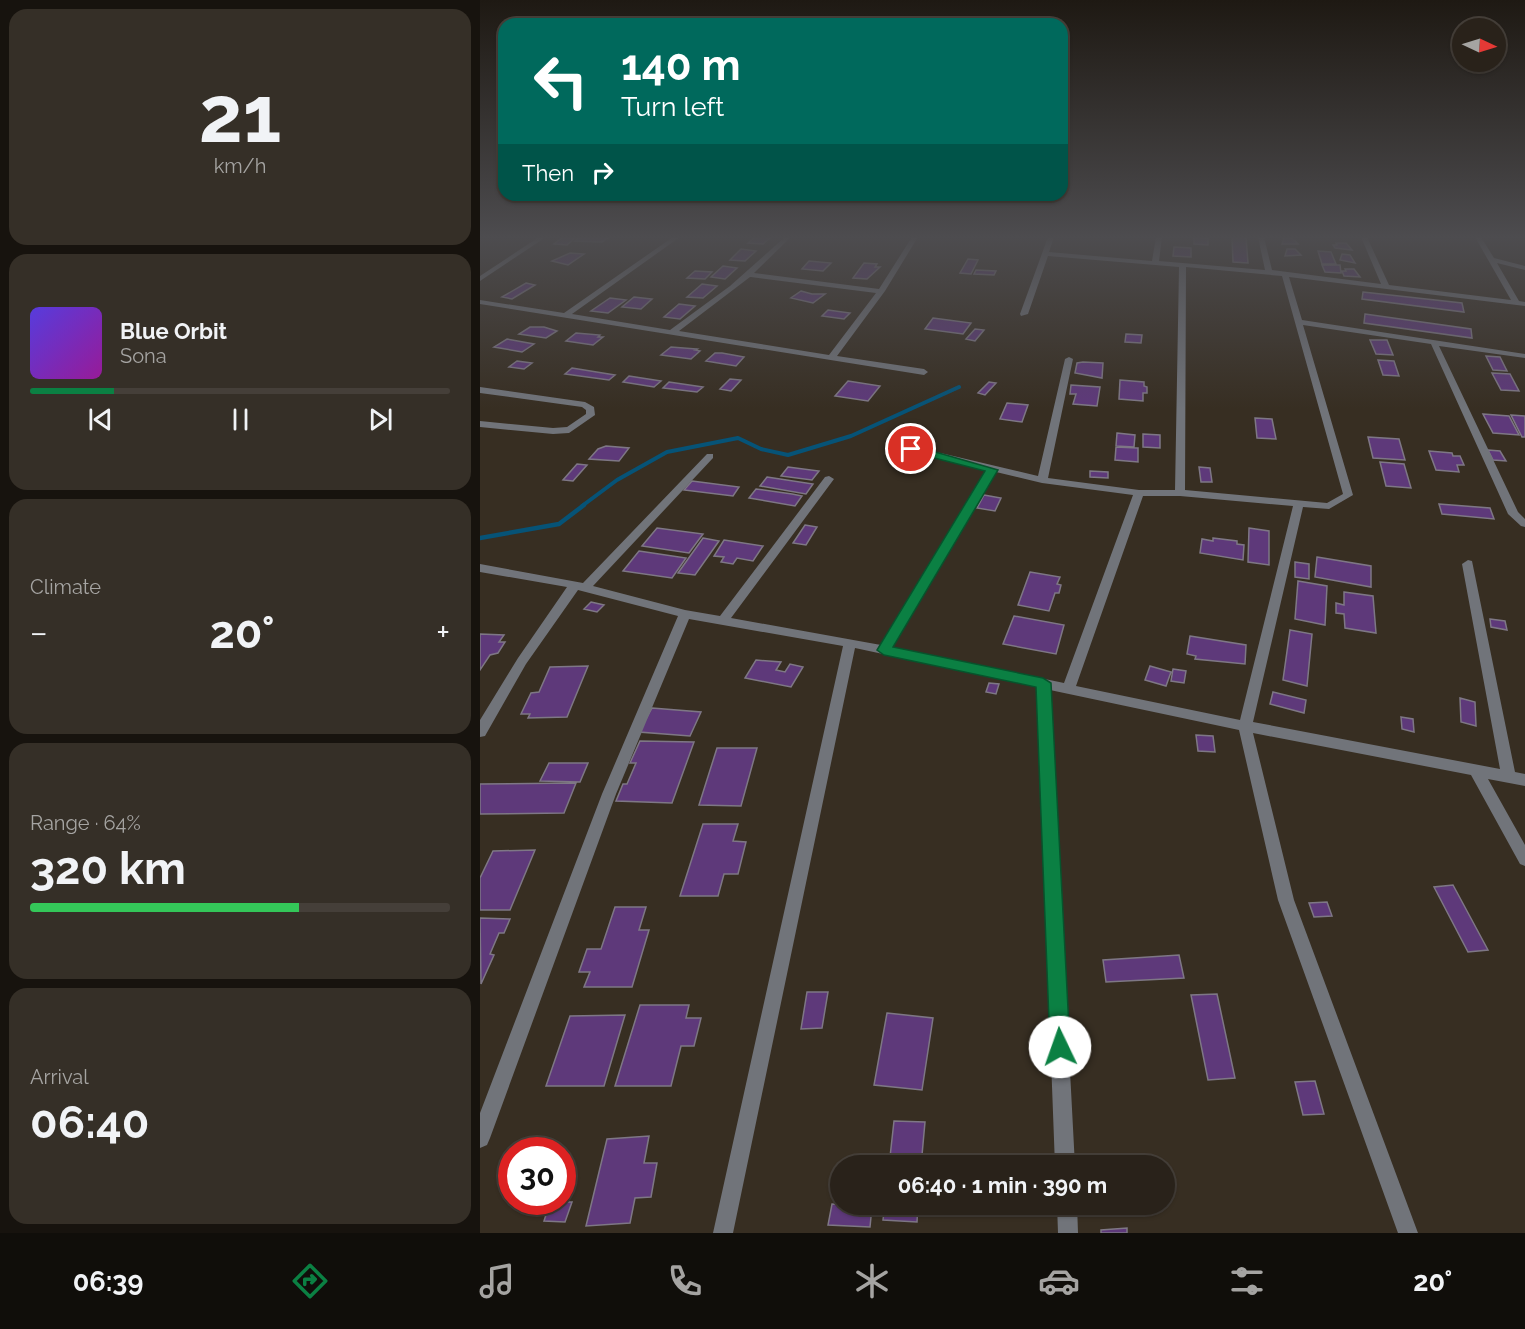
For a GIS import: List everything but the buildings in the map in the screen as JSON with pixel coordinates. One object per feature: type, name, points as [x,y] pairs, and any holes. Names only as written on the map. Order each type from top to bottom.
[{"type":"street","points":[[566,315],[595,295]]},
{"type":"street","points":[[672,332],[726,295]]},
{"type":"street","points":[[831,358],[878,295]]},
{"type":"street","points":[[1024,314],[1030,295]]},
{"type":"street","points":[[1180,493],[1183,295]]},
{"type":"street","points":[[911,449],[1042,480],[1139,493],[1180,493],[1329,506],[1348,495],[1290,295]]},
{"type":"street","points":[[1447,295],[1525,304]]},
{"type":"street","points":[[1511,295],[1516,303]]},
{"type":"street","points":[[480,302],[924,372]]},
{"type":"street","points":[[1298,322],[1525,356]]},
{"type":"street","points":[[1434,343],[1514,514],[1525,524]]},
{"type":"street","points":[[1042,480],[1069,359]]},
{"type":"street","points":[[480,390],[585,405],[591,409],[590,416],[570,430],[554,432],[480,424]]},
{"type":"street","points":[[480,732],[522,661],[580,587],[710,456]]},
{"type":"street","points":[[884,650],[992,470]]},
{"type":"street","points":[[723,620],[829,478]]},
{"type":"street","points":[[1069,688],[1139,493]]},
{"type":"street","points":[[1298,505],[1245,726],[1286,900],[1408,1233]]},
{"type":"street","points":[[1468,564],[1509,777]]},
{"type":"street","points":[[480,568],[580,587],[685,614],[850,643],[1245,726],[1525,780]]},
{"type":"street","points":[[480,1138],[609,794],[685,614]]},
{"type":"street","points":[[723,1233],[850,643]]},
{"type":"street","points":[[1043,683],[1064,1155]]},
{"type":"street","points":[[1476,771],[1525,859]]},
{"type":"street","points":[[1067,1215],[1068,1233]]},
{"type":"waterway","points":[[582,506],[617,480],[667,452],[738,438],[761,449],[788,455],[851,436],[959,387]]},
{"type":"waterway","points":[[480,538],[559,524],[584,505]]},
{"type":"route","points":[[911,449],[992,470],[884,650],[1043,683],[1060,1047]]}]
